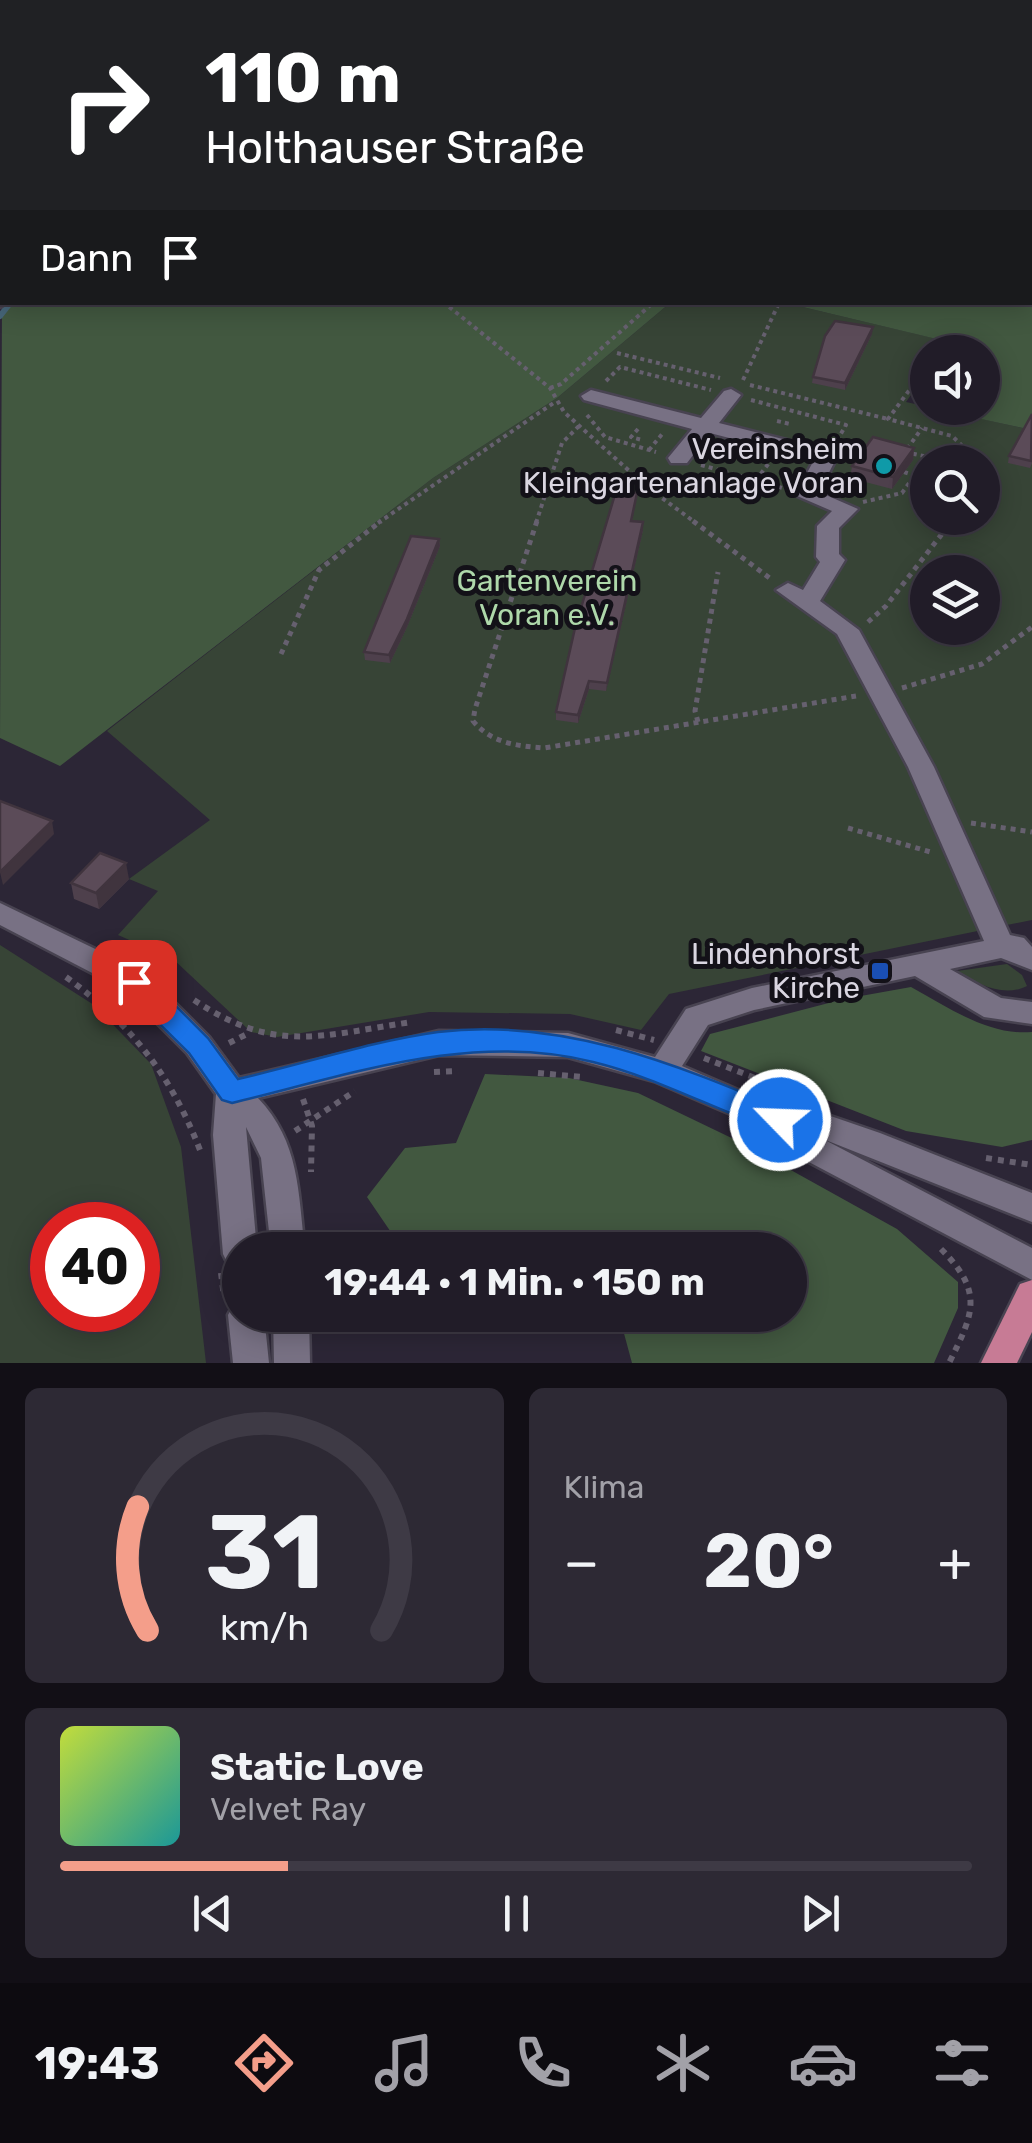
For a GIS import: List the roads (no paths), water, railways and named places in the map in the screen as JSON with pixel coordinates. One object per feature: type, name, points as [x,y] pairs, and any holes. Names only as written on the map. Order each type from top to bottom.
[{"type":"main road","points":[[999,1363],[1032,1295]]},
{"type":"street","points":[[679,458],[706,426],[728,387]]},
{"type":"street","points":[[590,396],[826,457],[806,495],[847,509],[842,518],[828,526],[827,557],[833,560],[798,596],[847,630],[944,818],[1001,947],[1032,959]]},
{"type":"street","points":[[0,913],[60,939],[134,982],[198,1046],[232,1092],[267,1129],[274,1148],[286,1232]]},
{"type":"street","points":[[662,1071],[697,1016],[752,999],[1032,941]]},
{"type":"street","points":[[918,964],[995,1009],[1032,1013]]},
{"type":"street","points":[[232,1092],[438,1043],[568,1045],[662,1071],[780,1120],[816,1124],[869,1142],[1032,1208]]},
{"type":"street","points":[[230,1232],[232,1092]]},
{"type":"street","points":[[780,1120],[802,1143],[1032,1265]]},
{"type":"street","points":[[241,1332],[251,1363]]},
{"type":"street","points":[[291,1332],[292,1363]]},
{"type":"waterway","points":[[0,316],[9,305]]},
{"type":"place","name":"Vereinsheim Kleingartenanlage Voran","points":[[884,466]]},
{"type":"place","name":"Lindenhorst Kirche","points":[[880,971]]},
{"type":"park label","name":"Gartenverein Voran e.V.","points":[[547,598]]}]
